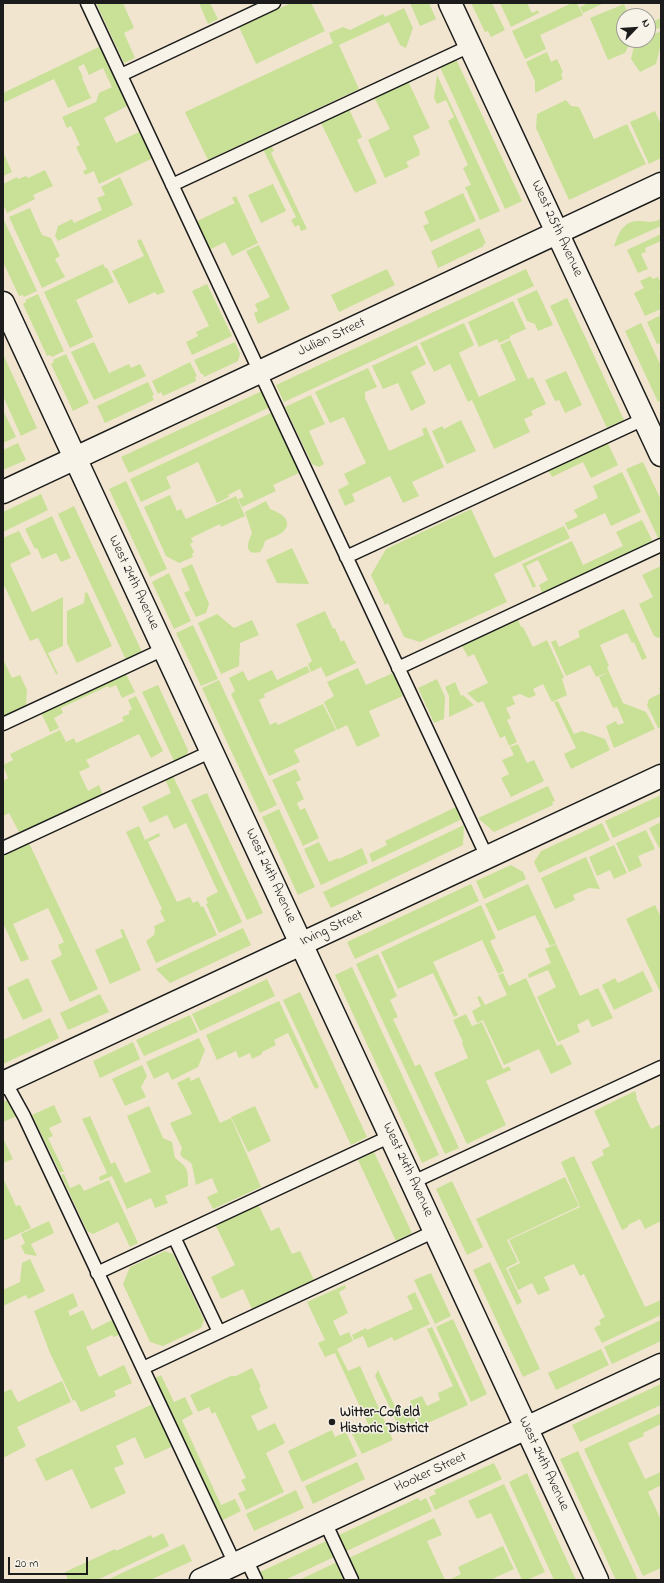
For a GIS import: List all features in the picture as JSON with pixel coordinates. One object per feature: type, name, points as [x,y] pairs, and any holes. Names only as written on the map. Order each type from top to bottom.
[{"type":"street","name":"West 25th Avenue","points":[[450,3],[661,455]]},
{"type":"street","name":"Julian Street","points":[[3,492],[661,184]]},
{"type":"street","name":"West 24th Avenue","points":[[3,303],[598,1580]]},
{"type":"street","name":"Irving Street","points":[[4,1081],[661,776]]},
{"type":"street","name":"Hooker Street","points":[[201,1580],[661,1365]]},
{"type":"lane","points":[[87,3],[487,857]]},
{"type":"lane","points":[[121,75],[274,3]]},
{"type":"lane","points":[[172,185],[470,46]]},
{"type":"lane","points":[[346,557],[644,419]]},
{"type":"lane","points":[[398,668],[661,545]]},
{"type":"lane","points":[[3,724],[164,649]]},
{"type":"lane","points":[[3,848],[212,751]]},
{"type":"lane","points":[[412,1182],[661,1067]]},
{"type":"lane","points":[[4,1081],[24,1116],[143,1368],[241,1562],[256,1580]]},
{"type":"lane","points":[[97,1273],[391,1136]]},
{"type":"lane","points":[[143,1368],[435,1230]]},
{"type":"lane","points":[[174,1237],[219,1332]]},
{"type":"lane","points":[[325,1522],[352,1580]]},
{"type":"green space","points":[[96,3],[123,3],[134,28],[124,33],[135,58],[124,63]]},
{"type":"green space","points":[[199,3],[210,3],[218,19],[208,24]]},
{"type":"green space","points":[[291,3],[311,3],[325,31],[256,64],[239,27]]},
{"type":"green space","points":[[410,3],[429,3],[436,19],[420,26]]},
{"type":"green space","points":[[471,3],[492,3],[505,30],[491,37],[488,31],[485,32]]},
{"type":"green space","points":[[500,3],[527,3],[532,13],[538,10],[539,13],[511,27]]},
{"type":"green space","points":[[572,3],[577,3],[583,15],[540,35],[546,49],[525,59],[512,31]]},
{"type":"green space","points":[[588,3],[604,3],[583,13],[580,7]]},
{"type":"green space","points":[[624,4],[626,8],[616,8],[616,48],[628,48],[625,53],[608,60],[590,18]]},
{"type":"green space","points":[[404,8],[413,28],[406,48],[400,45],[389,22],[339,45],[359,89],[208,160],[185,112],[333,43],[329,33],[343,27],[350,30],[383,14],[385,17]]},
{"type":"green space","points":[[661,18],[661,27],[656,29],[656,20]]},
{"type":"green space","points":[[661,31],[661,44],[656,64],[640,72],[631,59],[634,48],[656,48],[656,33]]},
{"type":"green space","points":[[103,45],[131,104],[104,118],[116,143],[143,130],[155,157],[99,184],[94,171],[85,175],[83,171],[87,169],[76,147],[80,145],[71,126],[67,128],[62,117],[96,102],[99,93],[112,87],[103,68],[89,75],[84,64],[78,67],[91,98],[68,108],[54,79],[3,103],[3,93]]},
{"type":"green space","points":[[547,52],[551,62],[557,59],[563,72],[561,74],[563,79],[535,93],[535,81],[526,62]]},
{"type":"green space","points":[[456,59],[522,201],[505,209],[440,67]]},
{"type":"green space","points":[[437,75],[500,211],[480,220],[465,187],[471,185],[463,168],[468,165],[448,121],[454,117],[446,100],[437,104],[434,98]]},
{"type":"green space","points":[[408,81],[430,128],[413,136],[420,155],[406,162],[409,167],[385,178],[368,140],[390,129],[374,97]]},
{"type":"green space","points":[[566,100],[571,106],[579,107],[594,139],[627,124],[646,164],[569,200],[536,128],[537,114]]},
{"type":"green space","points":[[349,109],[362,137],[357,140],[377,183],[355,193],[321,123]]},
{"type":"green space","points":[[655,111],[661,125],[661,158],[649,164],[630,122]]},
{"type":"green space","points":[[271,145],[274,151],[271,153],[307,229],[301,231],[299,225],[295,227],[291,220],[296,217],[263,149]]},
{"type":"green space","points":[[3,152],[12,172],[3,176]]},
{"type":"green space","points":[[45,170],[53,186],[33,195],[35,199],[7,213],[3,204],[3,184],[17,177],[18,179],[26,176],[28,178]]},
{"type":"green space","points":[[120,177],[133,205],[58,241],[55,236],[58,226],[72,219],[74,223],[102,210],[97,198],[105,195],[101,187]]},
{"type":"green space","points":[[273,184],[286,211],[261,223],[248,195]]},
{"type":"green space","points":[[463,193],[476,221],[431,242],[423,226],[429,223],[424,212]]},
{"type":"green space","points":[[236,196],[258,243],[232,256],[225,242],[209,250],[195,222],[235,203],[232,198]]},
{"type":"green space","points":[[30,208],[42,235],[51,238],[60,256],[55,259],[65,277],[42,288],[9,217]]},
{"type":"green space","points":[[3,218],[37,291],[24,297],[23,295],[19,296],[3,262]]},
{"type":"green space","points":[[661,219],[661,226],[614,247],[617,237],[625,225],[634,221],[653,222]]},
{"type":"green space","points":[[479,228],[486,243],[483,244],[484,246],[438,268],[431,251]]},
{"type":"green space","points":[[661,234],[661,241],[645,248],[646,252],[641,254],[648,269],[638,273],[627,250]]},
{"type":"green space","points":[[141,239],[165,292],[157,295],[155,292],[129,304],[112,271],[144,256],[137,241]]},
{"type":"green space","points":[[259,245],[290,309],[258,324],[254,313],[258,311],[255,304],[270,297],[246,251]]},
{"type":"green space","points":[[103,264],[105,268],[107,268],[114,282],[76,300],[93,337],[70,348],[44,292]]},
{"type":"green space","points":[[387,269],[395,285],[339,312],[331,295]]},
{"type":"green space","points":[[526,269],[534,286],[284,402],[276,385]]},
{"type":"green space","points":[[651,276],[652,279],[658,277],[661,284],[661,290],[659,291],[661,295],[661,309],[645,316],[634,293],[644,288],[640,281]]},
{"type":"green space","points":[[207,284],[232,336],[192,355],[186,342],[198,336],[196,332],[209,326],[192,291]]},
{"type":"green space","points":[[537,290],[553,325],[538,331],[535,324],[527,321],[517,299]]},
{"type":"green space","points":[[38,294],[64,351],[52,357],[50,355],[47,356],[23,304],[26,302],[25,300]]},
{"type":"green space","points":[[567,298],[624,420],[607,428],[550,306]]},
{"type":"green space","points":[[513,301],[526,329],[499,343],[497,339],[479,347],[468,322]]},
{"type":"green space","points":[[661,315],[661,343],[657,344],[647,322]]},
{"type":"green space","points":[[464,323],[474,345],[459,353],[479,397],[516,380],[500,345],[510,340],[528,379],[533,377],[546,404],[531,411],[533,415],[524,419],[530,432],[494,449],[472,400],[468,402],[450,364],[434,372],[420,343]]},
{"type":"green space","points":[[641,323],[661,366],[661,400],[658,402],[625,331]]},
{"type":"green space","points":[[94,342],[109,373],[129,364],[131,368],[140,364],[146,376],[94,400],[71,352]]},
{"type":"green space","points":[[235,342],[240,354],[238,361],[204,377],[194,360]]},
{"type":"green space","points":[[417,345],[426,364],[411,372],[426,403],[411,411],[398,383],[383,389],[372,366]]},
{"type":"green space","points":[[3,354],[37,428],[21,436],[3,396]]},
{"type":"green space","points":[[66,354],[89,403],[73,411],[51,364],[54,362],[53,360]]},
{"type":"green space","points":[[190,362],[197,376],[195,377],[196,381],[163,396],[161,392],[158,394],[152,381]]},
{"type":"green space","points":[[368,368],[377,387],[365,392],[365,398],[389,451],[424,435],[422,429],[426,427],[444,467],[412,482],[419,496],[403,503],[390,476],[352,494],[355,501],[345,506],[338,490],[349,484],[344,474],[366,463],[344,417],[330,423],[315,392]]},
{"type":"green space","points":[[566,371],[582,405],[565,413],[559,400],[555,401],[545,380]]},
{"type":"green space","points":[[148,382],[154,395],[152,396],[154,400],[105,423],[97,406]]},
{"type":"green space","points":[[262,391],[270,407],[129,473],[121,457]]},
{"type":"green space","points":[[311,395],[325,424],[309,431],[324,464],[319,467],[312,464],[285,407]]},
{"type":"green space","points":[[3,410],[16,437],[3,443]]},
{"type":"green space","points":[[273,412],[301,472],[273,485],[276,491],[242,507],[238,499],[244,497],[240,489],[217,503],[198,462],[166,477],[171,488],[141,502],[130,479]]},
{"type":"green space","points":[[461,420],[476,451],[447,464],[432,431],[442,426],[444,429]]},
{"type":"green space","points":[[606,439],[618,465],[591,478],[583,462],[552,477],[548,470]]},
{"type":"green space","points":[[18,443],[26,460],[3,470],[3,450]]},
{"type":"green space","points":[[643,462],[661,500],[661,539],[659,540],[626,469]]},
{"type":"green space","points":[[622,472],[641,512],[611,526],[605,513],[568,530],[565,523],[578,517],[574,510],[598,498],[593,486]]},
{"type":"green space","points":[[126,481],[167,569],[150,577],[109,489]]},
{"type":"green space","points":[[41,494],[48,510],[3,532],[3,512]]},
{"type":"green space","points":[[170,495],[177,511],[181,509],[186,519],[236,496],[245,516],[221,527],[220,524],[191,538],[193,542],[190,544],[194,552],[192,554],[193,557],[179,563],[166,556],[144,507]]},
{"type":"green space","points":[[266,501],[270,509],[284,517],[287,527],[278,535],[265,541],[260,552],[251,552],[248,544],[252,533],[245,512]]},
{"type":"green space","points":[[74,506],[142,652],[126,660],[58,514]]},
{"type":"green space","points":[[471,509],[494,558],[564,526],[570,538],[494,574],[507,602],[420,642],[404,637],[388,603],[385,605],[371,575],[386,549]]},
{"type":"green space","points":[[52,516],[71,558],[61,562],[56,553],[42,559],[25,529]]},
{"type":"green space","points":[[642,520],[653,542],[543,594],[539,585],[548,580],[538,560],[526,566],[536,586],[533,588],[522,564],[572,541],[583,565],[623,546],[616,532]]},
{"type":"green space","points":[[19,531],[31,554],[10,564],[32,612],[63,597],[63,646],[48,653],[58,674],[56,674],[38,638],[30,641],[3,583],[3,538]]},
{"type":"green space","points":[[292,548],[309,584],[277,583],[266,560]]},
{"type":"green space","points":[[192,564],[209,604],[206,613],[196,617],[184,593],[190,590],[181,569]]},
{"type":"green space","points":[[661,566],[661,637],[658,638],[654,636],[639,604],[653,597],[642,575]]},
{"type":"green space","points":[[169,573],[191,621],[174,629],[152,582]]},
{"type":"green space","points":[[87,592],[112,646],[77,663],[67,643],[67,611],[84,603],[85,593]]},
{"type":"green space","points":[[624,609],[647,658],[642,660],[634,642],[632,643],[627,633],[600,645],[609,666],[607,667],[609,672],[596,677],[590,665],[566,676],[551,642],[556,640],[559,647],[580,637],[578,631]]},
{"type":"green space","points":[[325,611],[341,642],[344,640],[354,661],[356,661],[356,663],[326,677],[321,667],[311,672],[308,664],[312,661],[296,624]]},
{"type":"green space","points":[[217,614],[234,628],[252,620],[259,635],[240,643],[239,666],[221,674],[198,623]]},
{"type":"green space","points":[[518,620],[533,647],[547,640],[564,677],[562,679],[567,695],[552,702],[543,684],[533,689],[536,695],[529,698],[520,694],[512,697],[515,704],[506,708],[511,718],[507,720],[517,742],[509,746],[505,736],[500,738],[483,701],[478,703],[467,693],[488,683],[474,654],[468,657],[462,646]]},
{"type":"green space","points":[[193,625],[218,679],[201,686],[176,633]]},
{"type":"green space","points":[[3,659],[12,678],[20,675],[27,690],[26,705],[3,716]]},
{"type":"green space","points":[[307,666],[310,672],[264,694],[265,697],[259,700],[270,725],[276,722],[278,725],[323,704],[336,730],[294,750],[300,762],[269,776],[231,694],[235,691],[229,678],[243,671],[248,681],[272,670],[277,680]]},
{"type":"green space","points":[[358,668],[366,685],[393,673],[403,696],[369,711],[380,736],[357,747],[347,725],[337,730],[324,702],[334,696],[327,682]]},
{"type":"green space","points":[[125,672],[135,692],[122,698],[116,685],[109,688],[108,686],[61,708],[63,713],[54,718],[59,728],[50,732],[41,712]]},
{"type":"green space","points":[[609,672],[623,703],[646,712],[655,729],[614,748],[606,726],[616,721],[618,725],[624,723],[617,707],[613,708],[599,677]]},
{"type":"green space","points":[[437,679],[445,697],[444,719],[434,723],[418,688]]},
{"type":"green space","points":[[219,680],[277,805],[260,813],[202,688]]},
{"type":"green space","points":[[455,682],[461,696],[463,695],[474,705],[449,717],[449,696],[445,687]]},
{"type":"green space","points":[[158,685],[188,750],[187,755],[174,761],[142,692]]},
{"type":"green space","points":[[661,693],[661,727],[658,728],[647,705],[649,699]]},
{"type":"green space","points":[[136,696],[163,751],[151,758],[139,734],[86,760],[90,767],[79,772],[88,791],[99,785],[103,795],[20,834],[9,813],[3,816],[3,781],[8,778],[3,765],[13,760],[10,754],[60,730],[66,742],[74,738],[76,743],[124,721],[122,717],[129,714],[129,711],[132,709],[128,700]]},
{"type":"green space","points":[[558,701],[574,734],[582,731],[605,739],[610,750],[571,769],[564,754],[576,748],[554,702]]},
{"type":"green space","points":[[518,744],[527,763],[534,760],[544,781],[511,797],[501,778],[509,774],[502,760],[514,755],[510,747]]},
{"type":"green space","points":[[296,769],[301,780],[296,782],[304,799],[297,803],[300,810],[305,808],[319,838],[303,846],[272,780]]},
{"type":"green space","points":[[173,776],[242,922],[219,933],[206,904],[208,903],[206,898],[218,892],[186,823],[174,829],[167,815],[150,823],[142,807],[171,793],[165,779]]},
{"type":"green space","points":[[548,786],[555,801],[552,802],[553,805],[494,832],[478,818]]},
{"type":"green space","points":[[207,793],[263,913],[247,920],[191,800]]},
{"type":"green space","points":[[661,795],[661,816],[613,838],[605,821]]},
{"type":"green space","points":[[456,807],[462,819],[372,862],[369,854],[387,845],[385,841]]},
{"type":"green space","points":[[279,809],[315,887],[298,895],[262,817]]},
{"type":"green space","points":[[661,822],[661,847],[659,848],[649,828]]},
{"type":"green space","points":[[602,823],[610,840],[539,873],[534,862],[541,851]]},
{"type":"green space","points":[[464,825],[463,845],[331,908],[323,892]]},
{"type":"green space","points":[[139,826],[145,840],[159,833],[160,836],[148,842],[177,902],[190,897],[193,903],[198,901],[201,907],[203,906],[217,935],[156,963],[146,941],[154,935],[154,926],[165,921],[160,911],[162,909],[126,832]]},
{"type":"green space","points":[[646,830],[655,849],[638,856],[642,866],[629,872],[616,843]]},
{"type":"green space","points":[[319,842],[329,862],[362,848],[368,863],[321,885],[304,849]]},
{"type":"green space","points":[[29,843],[98,989],[70,1002],[51,961],[62,955],[58,945],[64,942],[48,908],[13,924],[29,959],[21,962],[3,923],[3,855]]},
{"type":"green space","points":[[614,845],[627,873],[614,879],[610,870],[597,876],[589,857]]},
{"type":"green space","points":[[586,857],[600,889],[589,888],[573,895],[575,900],[555,909],[541,878]]},
{"type":"green space","points":[[511,865],[523,872],[526,879],[484,899],[476,881]]},
{"type":"green space","points":[[471,884],[479,901],[355,959],[347,942]]},
{"type":"green space","points":[[528,884],[556,943],[550,946],[535,915],[498,931],[485,904]]},
{"type":"green space","points":[[481,905],[496,938],[490,941],[504,971],[498,974],[482,940],[433,962],[458,1015],[454,1017],[433,973],[398,989],[381,952]]},
{"type":"green space","points":[[655,905],[661,917],[661,994],[626,919]]},
{"type":"green space","points":[[243,928],[251,945],[170,983],[156,969]]},
{"type":"green space","points":[[123,929],[141,970],[110,984],[95,950],[123,937],[120,930]]},
{"type":"green space","points":[[556,944],[580,996],[598,988],[613,1018],[592,1027],[588,1019],[577,1025],[580,1032],[558,1042],[537,997],[556,987],[548,970],[529,978],[528,974],[551,963],[545,949]]},
{"type":"green space","points":[[378,954],[397,996],[390,1000],[398,1017],[393,1019],[415,1066],[420,1064],[459,1148],[445,1154],[356,964]]},
{"type":"green space","points":[[352,967],[439,1155],[422,1163],[335,975]]},
{"type":"green space","points":[[643,971],[653,991],[614,1010],[602,985],[615,978],[618,983]]},
{"type":"green space","points":[[503,973],[509,986],[526,978],[557,1046],[562,1044],[572,1064],[551,1074],[539,1049],[504,1065],[483,1020],[477,1023],[472,1011],[481,1006],[477,997],[480,996],[485,1005],[507,995],[498,975]]},
{"type":"green space","points":[[28,978],[43,1011],[23,1020],[7,988]]},
{"type":"green space","points":[[267,979],[275,996],[200,1031],[192,1014]]},
{"type":"green space","points":[[300,992],[367,1137],[351,1145],[283,1000]]},
{"type":"green space","points":[[100,994],[109,1012],[68,1030],[60,1013]]},
{"type":"green space","points":[[279,1001],[319,1087],[315,1089],[288,1033],[274,1040],[276,1045],[252,1059],[250,1053],[239,1058],[236,1051],[217,1060],[206,1035]]},
{"type":"green space","points":[[466,1014],[472,1026],[482,1022],[503,1069],[509,1066],[511,1070],[486,1081],[506,1125],[467,1144],[434,1073],[468,1058],[462,1043],[463,1042],[453,1020]]},
{"type":"green space","points":[[190,1015],[198,1032],[144,1056],[136,1040]]},
{"type":"green space","points":[[50,1018],[59,1038],[3,1064],[3,1040]]},
{"type":"green space","points":[[199,1038],[205,1050],[198,1067],[172,1080],[168,1072],[154,1079],[146,1062]]},
{"type":"green space","points":[[133,1042],[140,1059],[100,1078],[93,1061]]},
{"type":"green space","points":[[142,1065],[147,1076],[141,1087],[146,1097],[125,1106],[112,1079]]},
{"type":"green space","points":[[189,1077],[191,1081],[199,1077],[220,1123],[231,1118],[261,1187],[213,1209],[207,1197],[218,1192],[212,1178],[196,1185],[192,1165],[180,1154],[182,1148],[170,1123],[192,1114],[177,1083]]},
{"type":"green space","points":[[635,1091],[636,1098],[651,1129],[661,1124],[661,1221],[645,1229],[640,1219],[622,1230],[591,1162],[604,1155],[602,1150],[610,1146],[594,1111]]},
{"type":"green space","points":[[9,1099],[17,1116],[3,1122],[3,1102]]},
{"type":"green space","points":[[54,1105],[62,1122],[49,1128],[53,1136],[48,1138],[64,1171],[60,1173],[32,1115]]},
{"type":"green space","points":[[149,1106],[163,1138],[172,1142],[175,1158],[183,1164],[186,1169],[188,1186],[165,1196],[168,1203],[155,1208],[151,1198],[127,1209],[112,1176],[100,1181],[99,1177],[107,1173],[82,1119],[90,1116],[111,1164],[115,1162],[125,1183],[151,1172],[127,1116]]},
{"type":"green space","points":[[255,1106],[271,1141],[248,1152],[231,1117]]},
{"type":"green space","points":[[3,1138],[13,1159],[3,1163]]},
{"type":"green space","points":[[374,1152],[412,1233],[396,1241],[358,1160]]},
{"type":"green space","points":[[574,1156],[645,1307],[661,1300],[661,1315],[602,1343],[594,1328],[601,1324],[599,1320],[605,1317],[584,1274],[580,1276],[574,1264],[544,1277],[550,1290],[538,1295],[532,1283],[518,1290],[508,1269],[520,1263],[509,1240],[580,1207],[561,1162]]},
{"type":"green space","points":[[64,1174],[70,1188],[80,1184],[84,1191],[109,1180],[138,1243],[130,1247],[118,1222],[93,1234],[87,1231],[61,1175]]},
{"type":"green space","points":[[565,1177],[579,1206],[507,1240],[518,1262],[506,1268],[522,1302],[517,1305],[476,1219]]},
{"type":"green space","points":[[3,1178],[16,1206],[20,1205],[31,1228],[3,1241]]},
{"type":"green space","points":[[452,1181],[483,1247],[467,1255],[436,1189]]},
{"type":"green space","points":[[258,1204],[271,1231],[279,1227],[292,1254],[300,1251],[314,1280],[252,1309],[243,1289],[221,1299],[211,1277],[235,1265],[215,1224]]},
{"type":"green space","points":[[49,1221],[54,1233],[31,1244],[37,1256],[25,1254],[21,1246],[25,1243],[21,1234]]},
{"type":"green space","points":[[165,1251],[173,1254],[204,1320],[201,1328],[163,1346],[150,1342],[123,1284],[130,1267]]},
{"type":"green space","points":[[30,1259],[45,1291],[28,1299],[26,1295],[3,1306],[3,1290],[20,1282],[22,1263]]},
{"type":"green space","points":[[490,1262],[540,1369],[523,1377],[473,1270]]},
{"type":"green space","points":[[431,1273],[451,1316],[435,1324],[414,1280]]},
{"type":"green space","points":[[345,1285],[346,1288],[339,1292],[348,1313],[333,1321],[340,1336],[349,1332],[353,1341],[337,1349],[348,1371],[360,1366],[393,1440],[362,1454],[351,1432],[368,1424],[335,1353],[325,1357],[318,1343],[325,1340],[307,1302]]},
{"type":"green space","points":[[415,1292],[430,1324],[394,1341],[392,1337],[368,1348],[363,1336],[354,1340],[352,1335],[366,1328],[367,1330],[413,1309],[407,1296]]},
{"type":"green space","points":[[73,1293],[78,1306],[68,1311],[70,1316],[83,1310],[92,1330],[114,1319],[121,1334],[114,1337],[112,1335],[86,1347],[99,1377],[124,1365],[132,1383],[114,1391],[116,1396],[81,1412],[75,1400],[73,1401],[50,1353],[34,1311]]},
{"type":"green space","points":[[453,1319],[487,1394],[471,1402],[436,1327]]},
{"type":"green space","points":[[661,1320],[661,1341],[612,1364],[604,1347]]},
{"type":"green space","points":[[432,1327],[468,1405],[421,1426],[410,1401],[422,1396],[427,1406],[440,1400],[438,1393],[453,1386],[427,1329]]},
{"type":"green space","points":[[601,1349],[609,1365],[556,1390],[548,1373]]},
{"type":"green space","points":[[252,1368],[261,1387],[259,1388],[268,1408],[251,1416],[258,1431],[275,1423],[285,1443],[266,1453],[284,1492],[246,1510],[238,1493],[246,1490],[241,1480],[246,1478],[215,1412],[212,1414],[209,1407],[198,1412],[190,1395]]},
{"type":"green space","points":[[378,1370],[397,1411],[409,1406],[419,1427],[402,1434],[375,1376]]},
{"type":"green space","points":[[161,1375],[174,1402],[185,1397],[193,1414],[182,1420],[221,1505],[235,1499],[241,1511],[221,1521],[154,1379]]},
{"type":"green space","points":[[62,1381],[71,1402],[17,1427],[26,1446],[3,1458],[3,1390],[4,1392],[11,1389],[18,1402]]},
{"type":"green space","points":[[661,1384],[661,1405],[580,1442],[572,1425]]},
{"type":"green space","points":[[153,1404],[173,1446],[145,1459],[135,1437],[116,1446],[124,1464],[114,1468],[126,1493],[91,1509],[72,1469],[46,1481],[35,1459]]},
{"type":"green space","points":[[661,1413],[661,1424],[643,1433],[644,1436],[628,1443],[645,1479],[661,1472],[661,1485],[648,1492],[661,1520],[661,1568],[643,1576],[584,1449]]},
{"type":"green space","points":[[332,1430],[335,1437],[346,1432],[357,1456],[302,1482],[288,1451]]},
{"type":"green space","points":[[578,1451],[638,1580],[616,1580],[560,1459]]},
{"type":"green space","points":[[357,1462],[365,1479],[313,1504],[305,1486]]},
{"type":"green space","points":[[494,1463],[502,1479],[435,1510],[429,1497],[436,1494],[434,1490]]},
{"type":"green space","points":[[527,1473],[576,1580],[554,1580],[509,1482]]},
{"type":"green space","points":[[504,1484],[545,1572],[527,1580],[522,1580],[491,1513],[477,1519],[468,1501]]},
{"type":"green space","points":[[296,1490],[304,1508],[254,1531],[246,1514]]},
{"type":"green space","points":[[418,1498],[420,1501],[426,1498],[432,1511],[285,1580],[264,1580],[260,1572]]},
{"type":"green space","points":[[434,1518],[442,1535],[427,1541],[445,1580],[360,1580],[349,1558]]},
{"type":"green space","points":[[163,1533],[169,1546],[97,1580],[68,1580],[65,1572],[115,1549],[116,1551],[151,1535],[153,1538]]},
{"type":"green space","points":[[184,1544],[192,1561],[150,1580],[107,1580]]},
{"type":"green space","points":[[503,1546],[514,1569],[490,1580],[449,1580],[461,1574],[458,1567]]},
{"type":"green space","points":[[337,1562],[345,1580],[299,1580]]},
{"type":"place","name":"Witter-Cofield Historic District","points":[[332,1422]]}]
